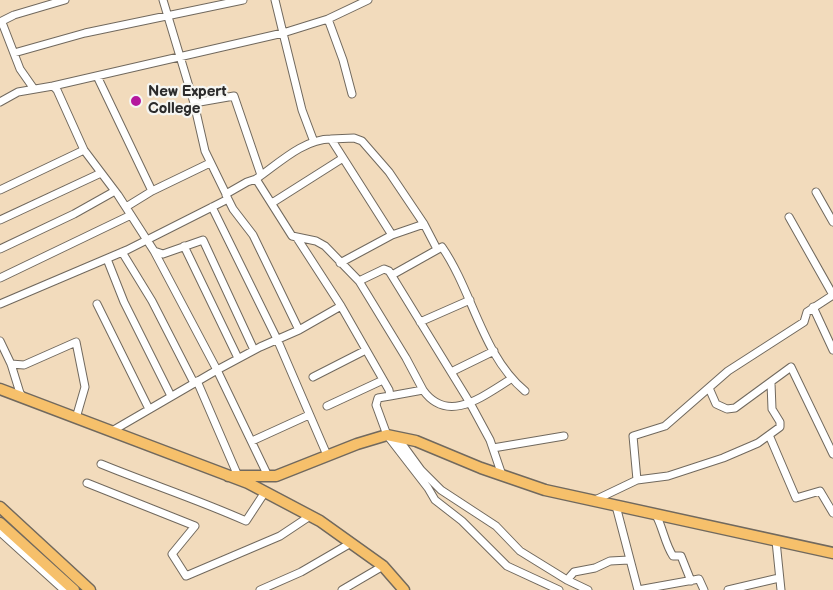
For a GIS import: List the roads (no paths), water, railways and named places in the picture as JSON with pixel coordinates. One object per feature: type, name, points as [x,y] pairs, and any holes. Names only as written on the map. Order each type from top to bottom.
[{"type":"main road","points":[[0,389],[233,476],[266,492],[310,516],[351,543],[383,566],[404,590]]},
{"type":"main road","points":[[233,476],[276,476],[357,444],[392,436],[416,441],[545,490],[833,553]]},
{"type":"main road","points":[[0,507],[90,590]]},
{"type":"main road","points":[[0,523],[74,590]]},
{"type":"street","points":[[34,89],[20,69],[0,23],[14,15],[65,0]]},
{"type":"street","points":[[163,0],[194,104],[205,151],[233,209],[253,235],[299,330]]},
{"type":"street","points":[[14,53],[85,33],[243,0]]},
{"type":"street","points":[[275,0],[303,110],[314,142]]},
{"type":"street","points":[[0,102],[18,92],[283,33],[328,19],[368,0]]},
{"type":"street","points":[[328,19],[352,94]]},
{"type":"street","points":[[97,76],[152,191]]},
{"type":"street","points":[[53,86],[57,90],[84,150],[115,191],[154,251],[217,370],[268,476]]},
{"type":"street","points":[[194,104],[234,96],[259,177],[272,203],[292,236],[297,238],[342,306],[390,396]]},
{"type":"street","points":[[0,304],[122,252],[212,207],[247,182],[259,177],[287,157],[314,142],[331,139],[354,138],[362,141],[389,172],[424,224],[436,249]]},
{"type":"street","points":[[331,139],[392,235]]},
{"type":"street","points":[[0,190],[84,150]]},
{"type":"street","points":[[272,203],[343,158]]},
{"type":"street","points":[[126,207],[152,191],[210,163]]},
{"type":"street","points":[[0,220],[101,173]]},
{"type":"street","points":[[0,249],[74,214],[115,191]]},
{"type":"street","points":[[816,192],[833,222]]},
{"type":"street","points":[[212,207],[277,339],[327,455]]},
{"type":"street","points":[[0,278],[131,215]]},
{"type":"street","points":[[637,480],[633,436],[665,426],[728,371],[804,322],[807,312],[833,295],[789,217]]},
{"type":"street","points":[[339,263],[392,235],[424,224]]},
{"type":"street","points":[[297,238],[305,237],[316,240],[325,246],[339,263],[359,281],[430,401],[441,405],[461,407],[511,379]]},
{"type":"street","points":[[154,251],[163,254],[203,240],[254,350]]},
{"type":"street","points":[[184,246],[238,358]]},
{"type":"street","points":[[392,275],[442,247],[456,268],[494,351],[511,379],[525,391]]},
{"type":"street","points":[[122,252],[152,301],[196,382],[233,476]]},
{"type":"street","points":[[107,259],[124,302],[171,396]]},
{"type":"street","points":[[359,281],[384,269],[392,275],[470,403],[493,448],[502,475]]},
{"type":"street","points":[[420,322],[470,300]]},
{"type":"street","points":[[97,304],[149,409]]},
{"type":"street","points":[[112,431],[238,358],[299,330],[342,306]]},
{"type":"street","points":[[813,307],[833,350]]},
{"type":"street","points":[[0,341],[24,398]]},
{"type":"street","points":[[11,364],[24,365],[76,342],[85,387],[76,418]]},
{"type":"street","points":[[313,377],[366,350]]},
{"type":"street","points":[[451,372],[494,351]]},
{"type":"street","points":[[709,388],[716,404],[727,409],[735,408],[791,367],[833,454]]},
{"type":"street","points":[[327,406],[383,380]]},
{"type":"street","points":[[593,501],[637,480],[668,476],[723,458],[758,443],[780,427],[778,418],[772,409],[771,383]]},
{"type":"street","points":[[423,390],[378,398],[376,405],[392,436],[435,500],[462,521],[507,566],[559,590]]},
{"type":"street","points":[[252,441],[309,415]]},
{"type":"street","points":[[769,435],[796,498],[820,491],[833,513]]},
{"type":"street","points":[[392,436],[441,490],[496,526],[520,551],[588,590]]},
{"type":"street","points":[[493,448],[564,436]]},
{"type":"street","points":[[101,464],[246,521],[266,492]]},
{"type":"street","points":[[87,483],[195,526],[172,554],[186,576],[279,536],[310,516]]},
{"type":"street","points":[[616,506],[638,590],[699,579],[704,590]]},
{"type":"street","points":[[656,515],[669,551],[673,556],[681,556],[691,581]]},
{"type":"street","points":[[0,532],[64,590]]},
{"type":"street","points":[[776,541],[781,590]]},
{"type":"street","points":[[260,590],[301,572],[351,543]]},
{"type":"street","points":[[567,580],[574,572],[595,568],[610,561],[629,560]]},
{"type":"street","points":[[342,590],[383,566]]},
{"type":"street","points":[[728,590],[779,579]]},
{"type":"place","name":"New Expert College","points":[[136,101]]}]
